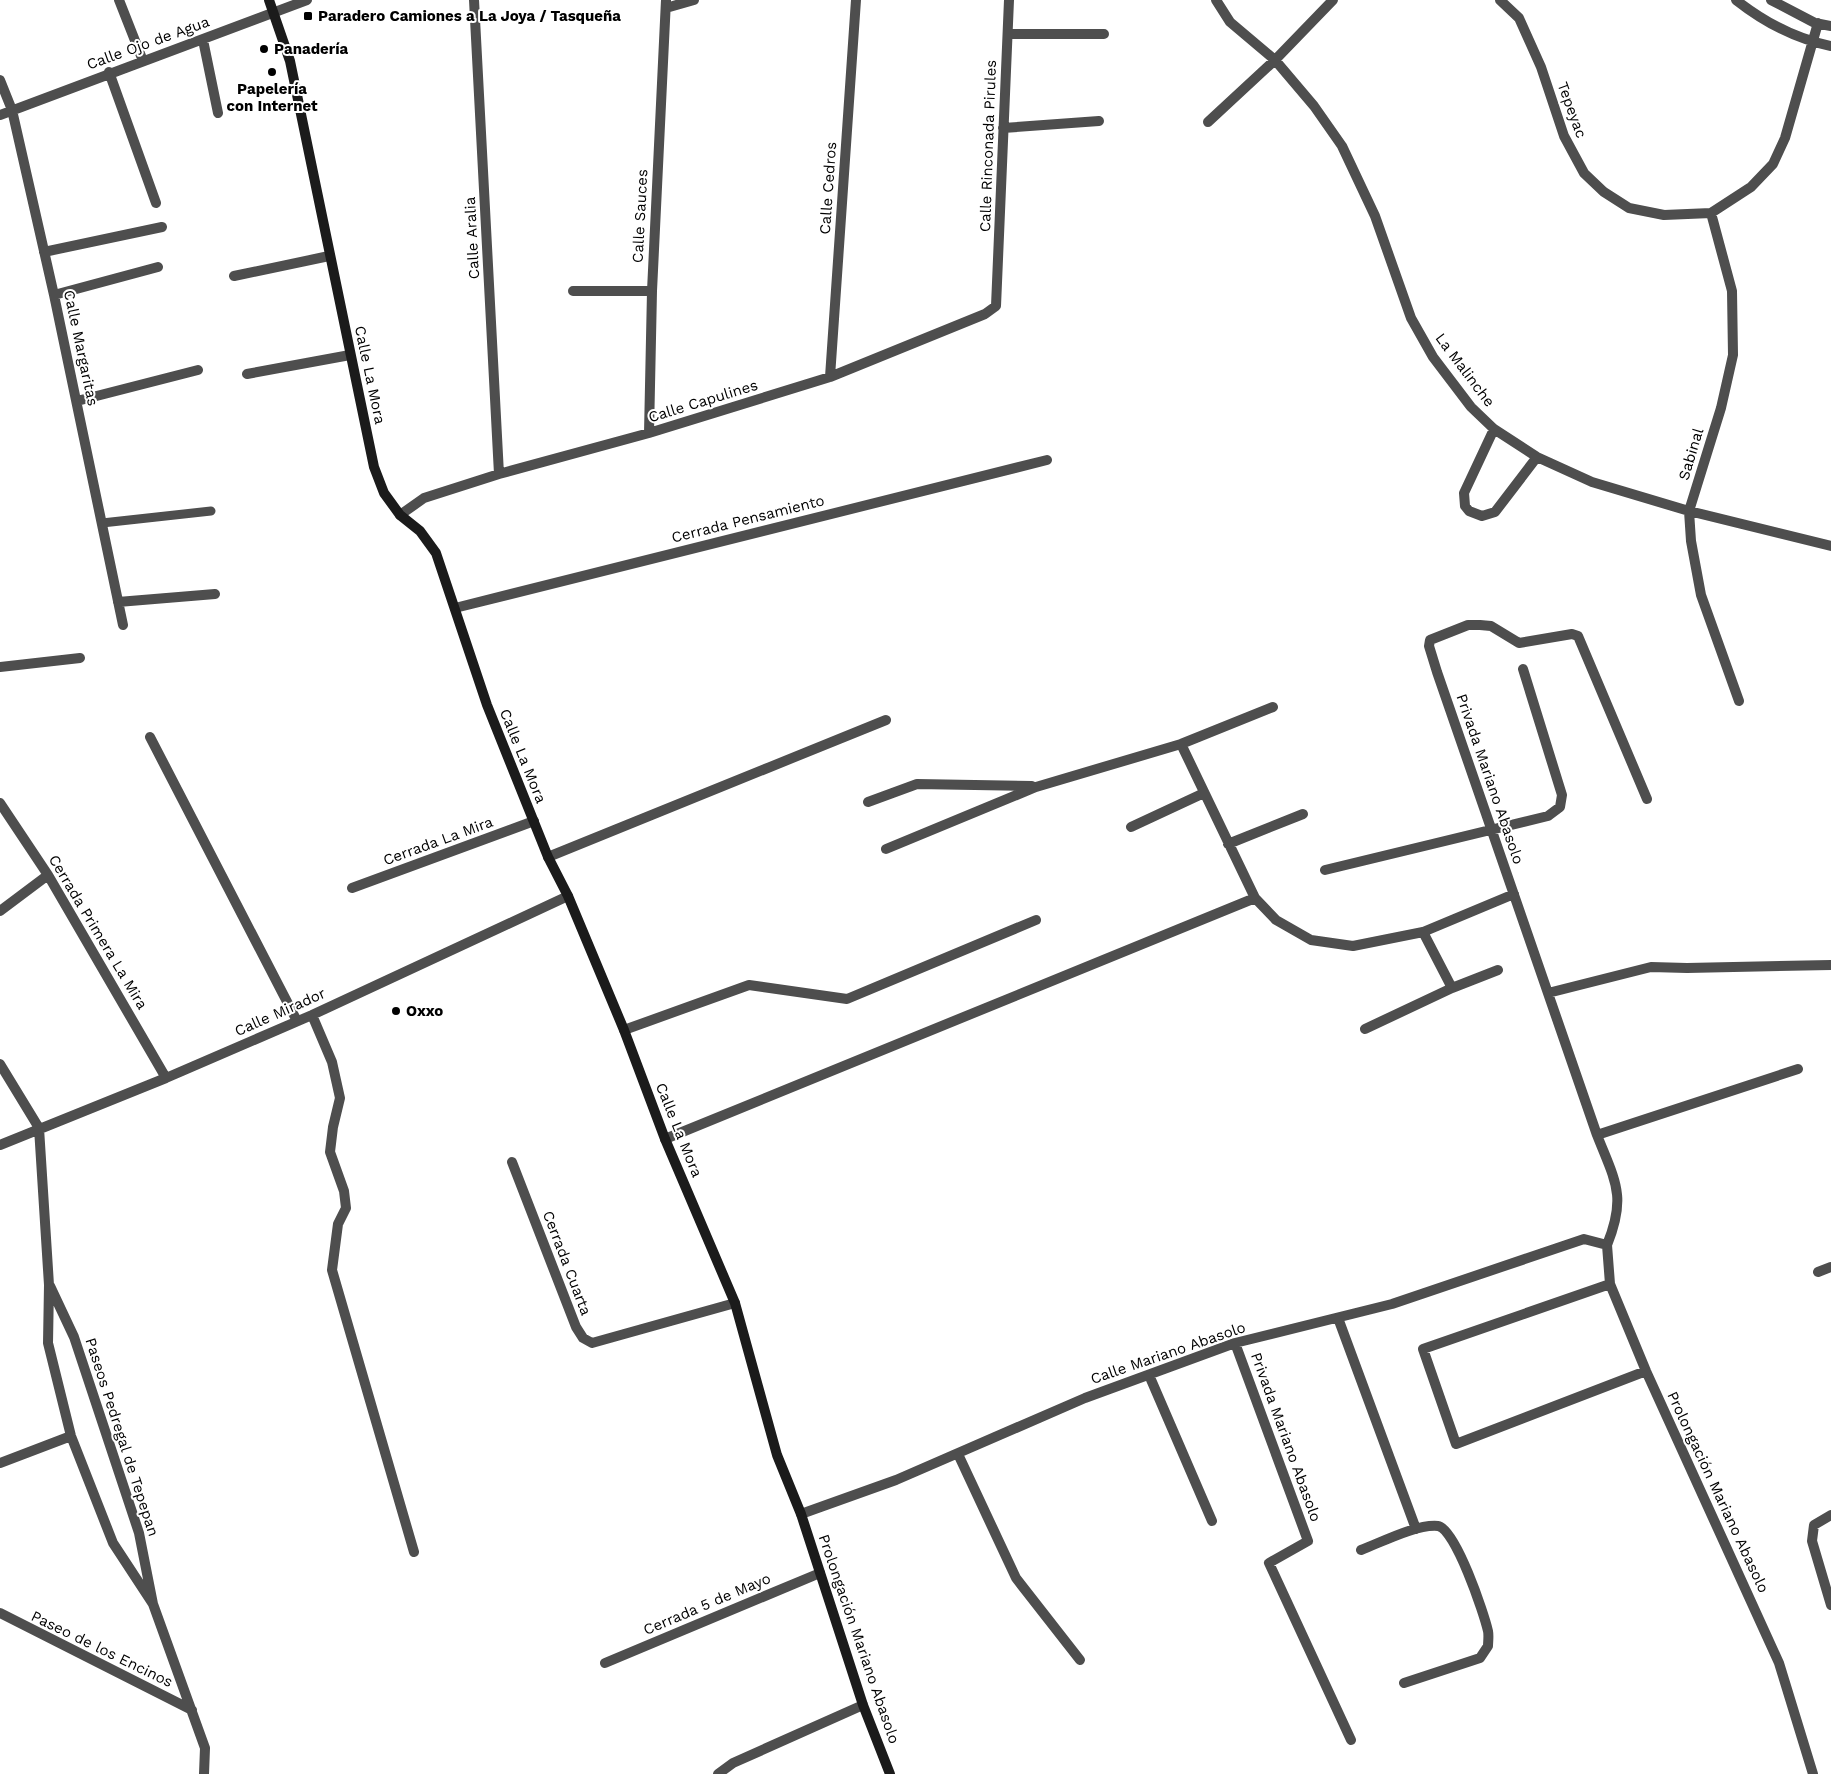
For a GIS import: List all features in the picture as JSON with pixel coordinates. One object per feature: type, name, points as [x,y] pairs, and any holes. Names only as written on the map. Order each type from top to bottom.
[{"type":"street","points":[[119,0],[143,61]]},
{"type":"street","name":"Calle La Mora","points":[[269,0],[290,61],[374,467],[384,493],[400,515],[420,531],[436,553],[487,705],[548,856],[568,896],[624,1030],[665,1139],[734,1303],[777,1455],[801,1514]]},
{"type":"street","name":"Calle Ojo de Agua","points":[[0,115],[110,72],[203,40],[307,0]]},
{"type":"street","name":"Calle Aralia","points":[[474,0],[499,474]]},
{"type":"street","points":[[666,4],[694,0]]},
{"type":"street","name":"Calle Cedros","points":[[830,377],[856,0]]},
{"type":"street","name":"Calle Rinconada Pirules","points":[[998,292],[1009,0]]},
{"type":"street","name":"La Malinche","points":[[1216,0],[1230,22],[1275,60],[1314,106],[1342,146],[1375,216],[1411,318],[1433,357],[1471,407],[1494,429],[1537,458],[1592,482],[1689,512],[1831,546]]},
{"type":"street","points":[[1208,122],[1275,60],[1333,0]]},
{"type":"street","name":"Tepeyac","points":[[1500,0],[1519,18],[1541,68],[1564,136],[1584,173],[1604,192],[1629,208],[1664,215],[1711,213]]},
{"type":"street","points":[[1736,0],[1761,19],[1814,42],[1831,46]]},
{"type":"street","points":[[1771,0],[1818,23],[1831,26]]},
{"type":"street","name":"Calle Sauces","points":[[649,433],[652,291],[666,4]]},
{"type":"street","points":[[1711,213],[1751,187],[1773,164],[1785,138],[1818,23]]},
{"type":"street","points":[[1008,34],[1104,34]]},
{"type":"street","points":[[203,40],[218,113]]},
{"type":"street","points":[[110,72],[156,203]]},
{"type":"street","name":"Calle Margaritas","points":[[0,80],[12,110],[54,295],[123,625]]},
{"type":"street","points":[[1004,128],[1099,121]]},
{"type":"street","name":"Sabinal","points":[[1711,213],[1732,291],[1733,355],[1718,417],[1689,512],[1691,541],[1701,595],[1739,701]]},
{"type":"street","points":[[44,252],[162,227]]},
{"type":"street","points":[[234,276],[329,256]]},
{"type":"street","points":[[54,295],[158,267]]},
{"type":"street","points":[[573,291],[652,291]]},
{"type":"street","name":"Calle Capulines","points":[[400,515],[424,498],[499,474],[649,433],[830,377],[985,314],[996,306],[998,292]]},
{"type":"street","points":[[247,374],[350,355]]},
{"type":"street","points":[[77,401],[198,370]]},
{"type":"street","points":[[1494,429],[1464,493],[1465,506],[1469,511],[1482,516],[1495,512],[1537,458]]},
{"type":"street","name":"Cerrada Pensamiento","points":[[456,608],[1047,460]]},
{"type":"street","points":[[118,602],[216,594]]},
{"type":"street","name":"Privada Mariano Abasolo","points":[[1607,1245],[1616,1221],[1618,1188],[1597,1135],[1491,830],[1429,646],[1430,640],[1468,625],[1491,626],[1519,643],[1572,634],[1578,636],[1647,799]]},
{"type":"street","points":[[0,667],[80,658]]},
{"type":"street","points":[[1325,870],[1548,816],[1560,807],[1562,795],[1523,669]]},
{"type":"street","points":[[886,848],[1036,787],[1181,744],[1273,707]]},
{"type":"street","points":[[548,856],[886,720]]},
{"type":"street","points":[[150,737],[297,1021]]},
{"type":"street","points":[[1181,744],[1255,898],[1276,920],[1311,940],[1354,946],[1423,932],[1514,894]]},
{"type":"street","points":[[868,802],[917,784],[1036,787]]},
{"type":"street","points":[[1131,827],[1204,793]]},
{"type":"street","name":"Cerrada Primera La Mira","points":[[0,803],[48,875],[166,1078]]},
{"type":"street","points":[[1228,844],[1303,814]]},
{"type":"street","name":"Cerrada La Mira","points":[[352,888],[534,821]]},
{"type":"street","points":[[0,911],[48,875]]},
{"type":"street","name":"Calle Mirador","points":[[0,1145],[166,1078],[312,1016],[568,896]]},
{"type":"street","points":[[665,1139],[1255,898]]},
{"type":"street","points":[[624,1030],[750,985],[847,999],[1036,920]]},
{"type":"street","points":[[1423,932],[1452,988]]},
{"type":"street","points":[[1548,993],[1651,967],[1831,966]]},
{"type":"street","points":[[1365,1029],[1452,988],[1498,970]]},
{"type":"street","points":[[312,1016],[332,1062],[340,1098],[333,1126],[330,1152],[344,1191],[346,1208],[338,1224],[332,1270],[414,1552]]},
{"type":"street","points":[[0,1064],[39,1128]]},
{"type":"street","points":[[1597,1135],[1798,1069]]},
{"type":"street","name":"Paseos Pedregal de Tepepan","points":[[39,1128],[49,1285],[48,1343],[71,1436],[113,1543],[153,1604]]},
{"type":"street","name":"Cerrada Cuarta","points":[[512,1162],[576,1327],[583,1338],[592,1343],[734,1303]]},
{"type":"street","name":"Calle Mariano Abasolo","points":[[801,1514],[896,1480],[1085,1398],[1235,1343],[1392,1304],[1584,1239],[1607,1245]]},
{"type":"street","name":"Prolongación Mariano Abasolo","points":[[1607,1245],[1610,1284],[1646,1371],[1779,1663],[1813,1774]]},
{"type":"street","points":[[1818,1272],[1831,1267]]},
{"type":"street","points":[[1610,1284],[1423,1349],[1456,1444],[1646,1371]]},
{"type":"street","name":"Paseos Pedregal de Tepepan","points":[[49,1285],[74,1337],[139,1533],[153,1604],[204,1748],[204,1774]]},
{"type":"street","points":[[1338,1318],[1416,1529]]},
{"type":"street","name":"Privada Mariano Abasolo","points":[[1235,1343],[1308,1540],[1269,1563],[1351,1740]]},
{"type":"street","points":[[1149,1375],[1212,1521]]},
{"type":"street","points":[[0,1463],[71,1436]]},
{"type":"street","points":[[958,1454],[1016,1578],[1080,1660]]},
{"type":"street","name":"Prolongación Mariano Abasolo","points":[[801,1514],[863,1705],[890,1774]]},
{"type":"street","points":[[1831,1515],[1814,1525],[1812,1542],[1831,1605]]},
{"type":"street","points":[[1361,1550],[1416,1529],[1438,1526],[1447,1530],[1458,1547],[1488,1631],[1488,1646],[1480,1658],[1404,1683]]},
{"type":"street","name":"Cerrada 5 de Mayo","points":[[606,1663],[820,1572]]},
{"type":"street","name":"Paseo de los Encinos","points":[[0,1613],[192,1710]]},
{"type":"street","points":[[718,1774],[733,1763],[863,1705]]},
{"type":"lane","points":[[102,524],[211,511]]},
{"type":"place","name":"Paradero Camiones a La Joya / Tasqueña","points":[[308,16]]},
{"type":"place","name":"Panadería","points":[[264,49]]},
{"type":"place","name":"Papelería con Internet","points":[[272,72]]},
{"type":"place","name":"Oxxo","points":[[396,1011]]}]
